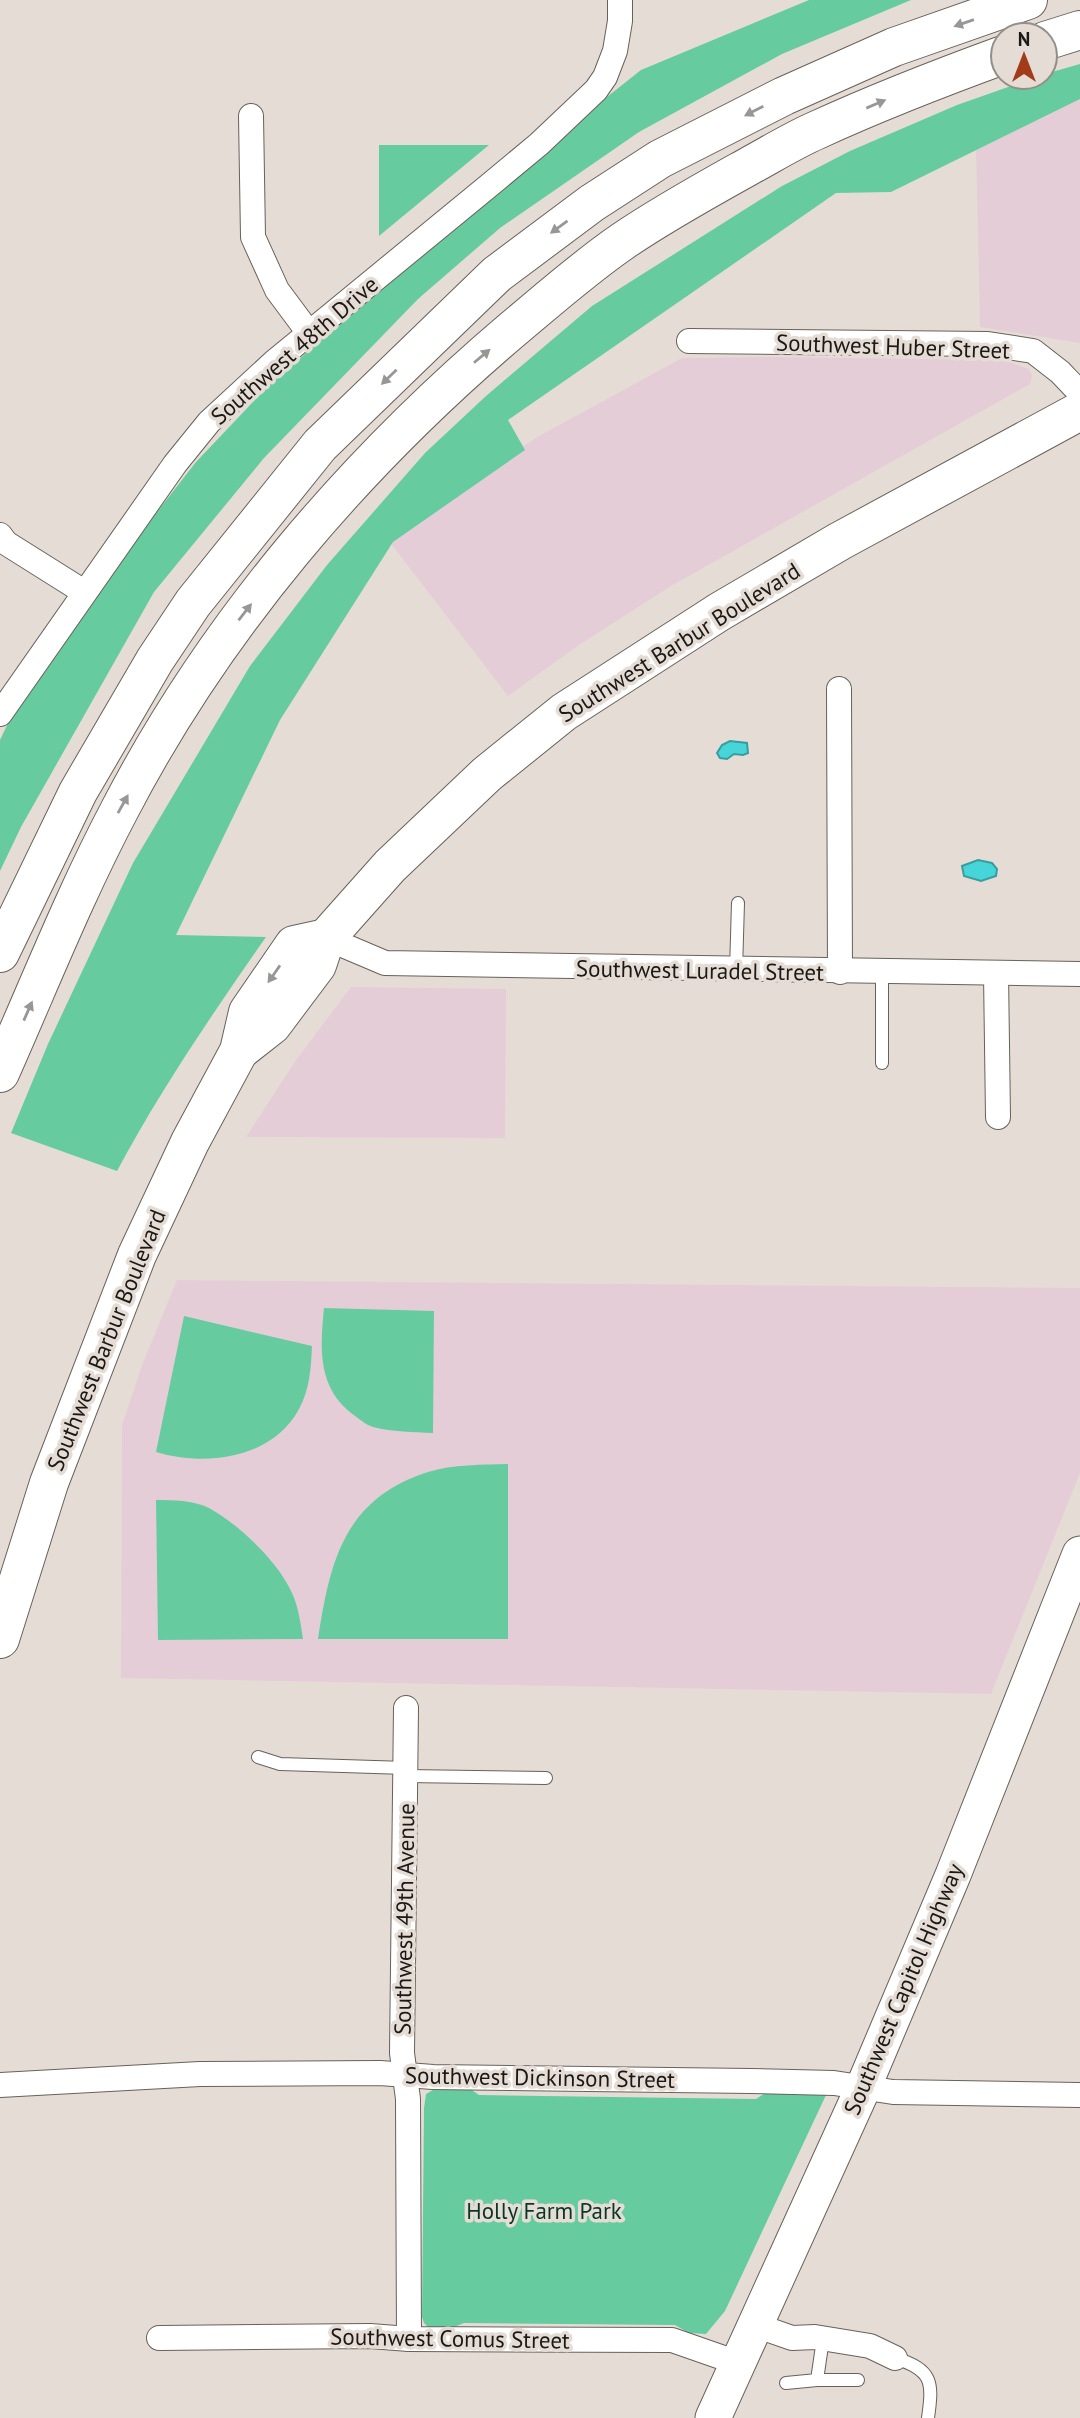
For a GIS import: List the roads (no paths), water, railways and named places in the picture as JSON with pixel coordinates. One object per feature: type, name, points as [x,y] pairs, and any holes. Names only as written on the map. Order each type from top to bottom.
[{"type":"main road","points":[[0,953],[78,792],[155,660],[193,603],[320,446],[497,274],[593,203],[660,159],[784,96],[894,47],[1028,0]]},
{"type":"main road","points":[[1059,37],[1080,30]]},
{"type":"main road","points":[[0,1073],[121,807],[175,714],[232,628],[311,527],[379,453],[454,379],[560,289],[622,241],[813,131],[989,60]]},
{"type":"main road","name":"Southwest Barbur Boulevard","points":[[0,1639],[49,1483],[124,1286],[190,1142],[239,1051],[248,1012],[294,945],[326,938],[430,826],[487,774],[564,712],[677,638],[840,541],[1080,411]]},
{"type":"main road","name":"Southwest Capitol Highway","points":[[713,2418],[863,2088],[953,1875],[1080,1554]]},
{"type":"street","name":"Southwest 48th Drive","points":[[0,714],[175,464],[201,432],[246,386],[539,144],[596,90],[611,64],[618,38],[620,0]]},
{"type":"street","points":[[250,116],[253,237],[278,290],[309,333]]},
{"type":"street","name":"Southwest Huber Street","points":[[690,341],[988,344],[1033,351],[1060,372],[1080,393]]},
{"type":"street","points":[[0,535],[6,543],[84,592]]},
{"type":"street","points":[[839,689],[840,972]]},
{"type":"street","name":"Southwest Luradel Street","points":[[326,938],[384,963],[1080,974]]},
{"type":"street","points":[[996,974],[998,1117]]},
{"type":"street","name":"Southwest 49th Avenue","points":[[406,1708],[402,2053],[408,2099],[409,2339]]},
{"type":"street","name":"Southwest Dickinson Street","points":[[0,2085],[200,2074],[405,2075],[826,2083],[903,2092],[1080,2095]]},
{"type":"street","points":[[755,2325],[792,2338],[823,2339],[870,2346],[895,2358]]},
{"type":"street","name":"Southwest Comus Street","points":[[159,2338],[370,2336],[409,2339],[672,2340],[738,2363]]},
{"type":"lane","points":[[736,970],[738,902]]},
{"type":"lane","points":[[882,972],[882,1063]]},
{"type":"lane","points":[[258,1757],[280,1764],[545,1778]]},
{"type":"lane","points":[[817,2381],[823,2339]]},
{"type":"lane","points":[[895,2358],[909,2362],[922,2371],[930,2383],[928,2418]]},
{"type":"lane","points":[[786,2383],[858,2380]]},
{"type":"water","points":[[730,741],[747,743],[748,753],[734,754],[727,759],[720,758],[717,753],[722,745]]},
{"type":"water","points":[[978,860],[992,863],[997,869],[996,876],[981,881],[964,876],[962,866]]},
{"type":"park label","name":"Holly Farm Park","points":[[544,2210]]}]
